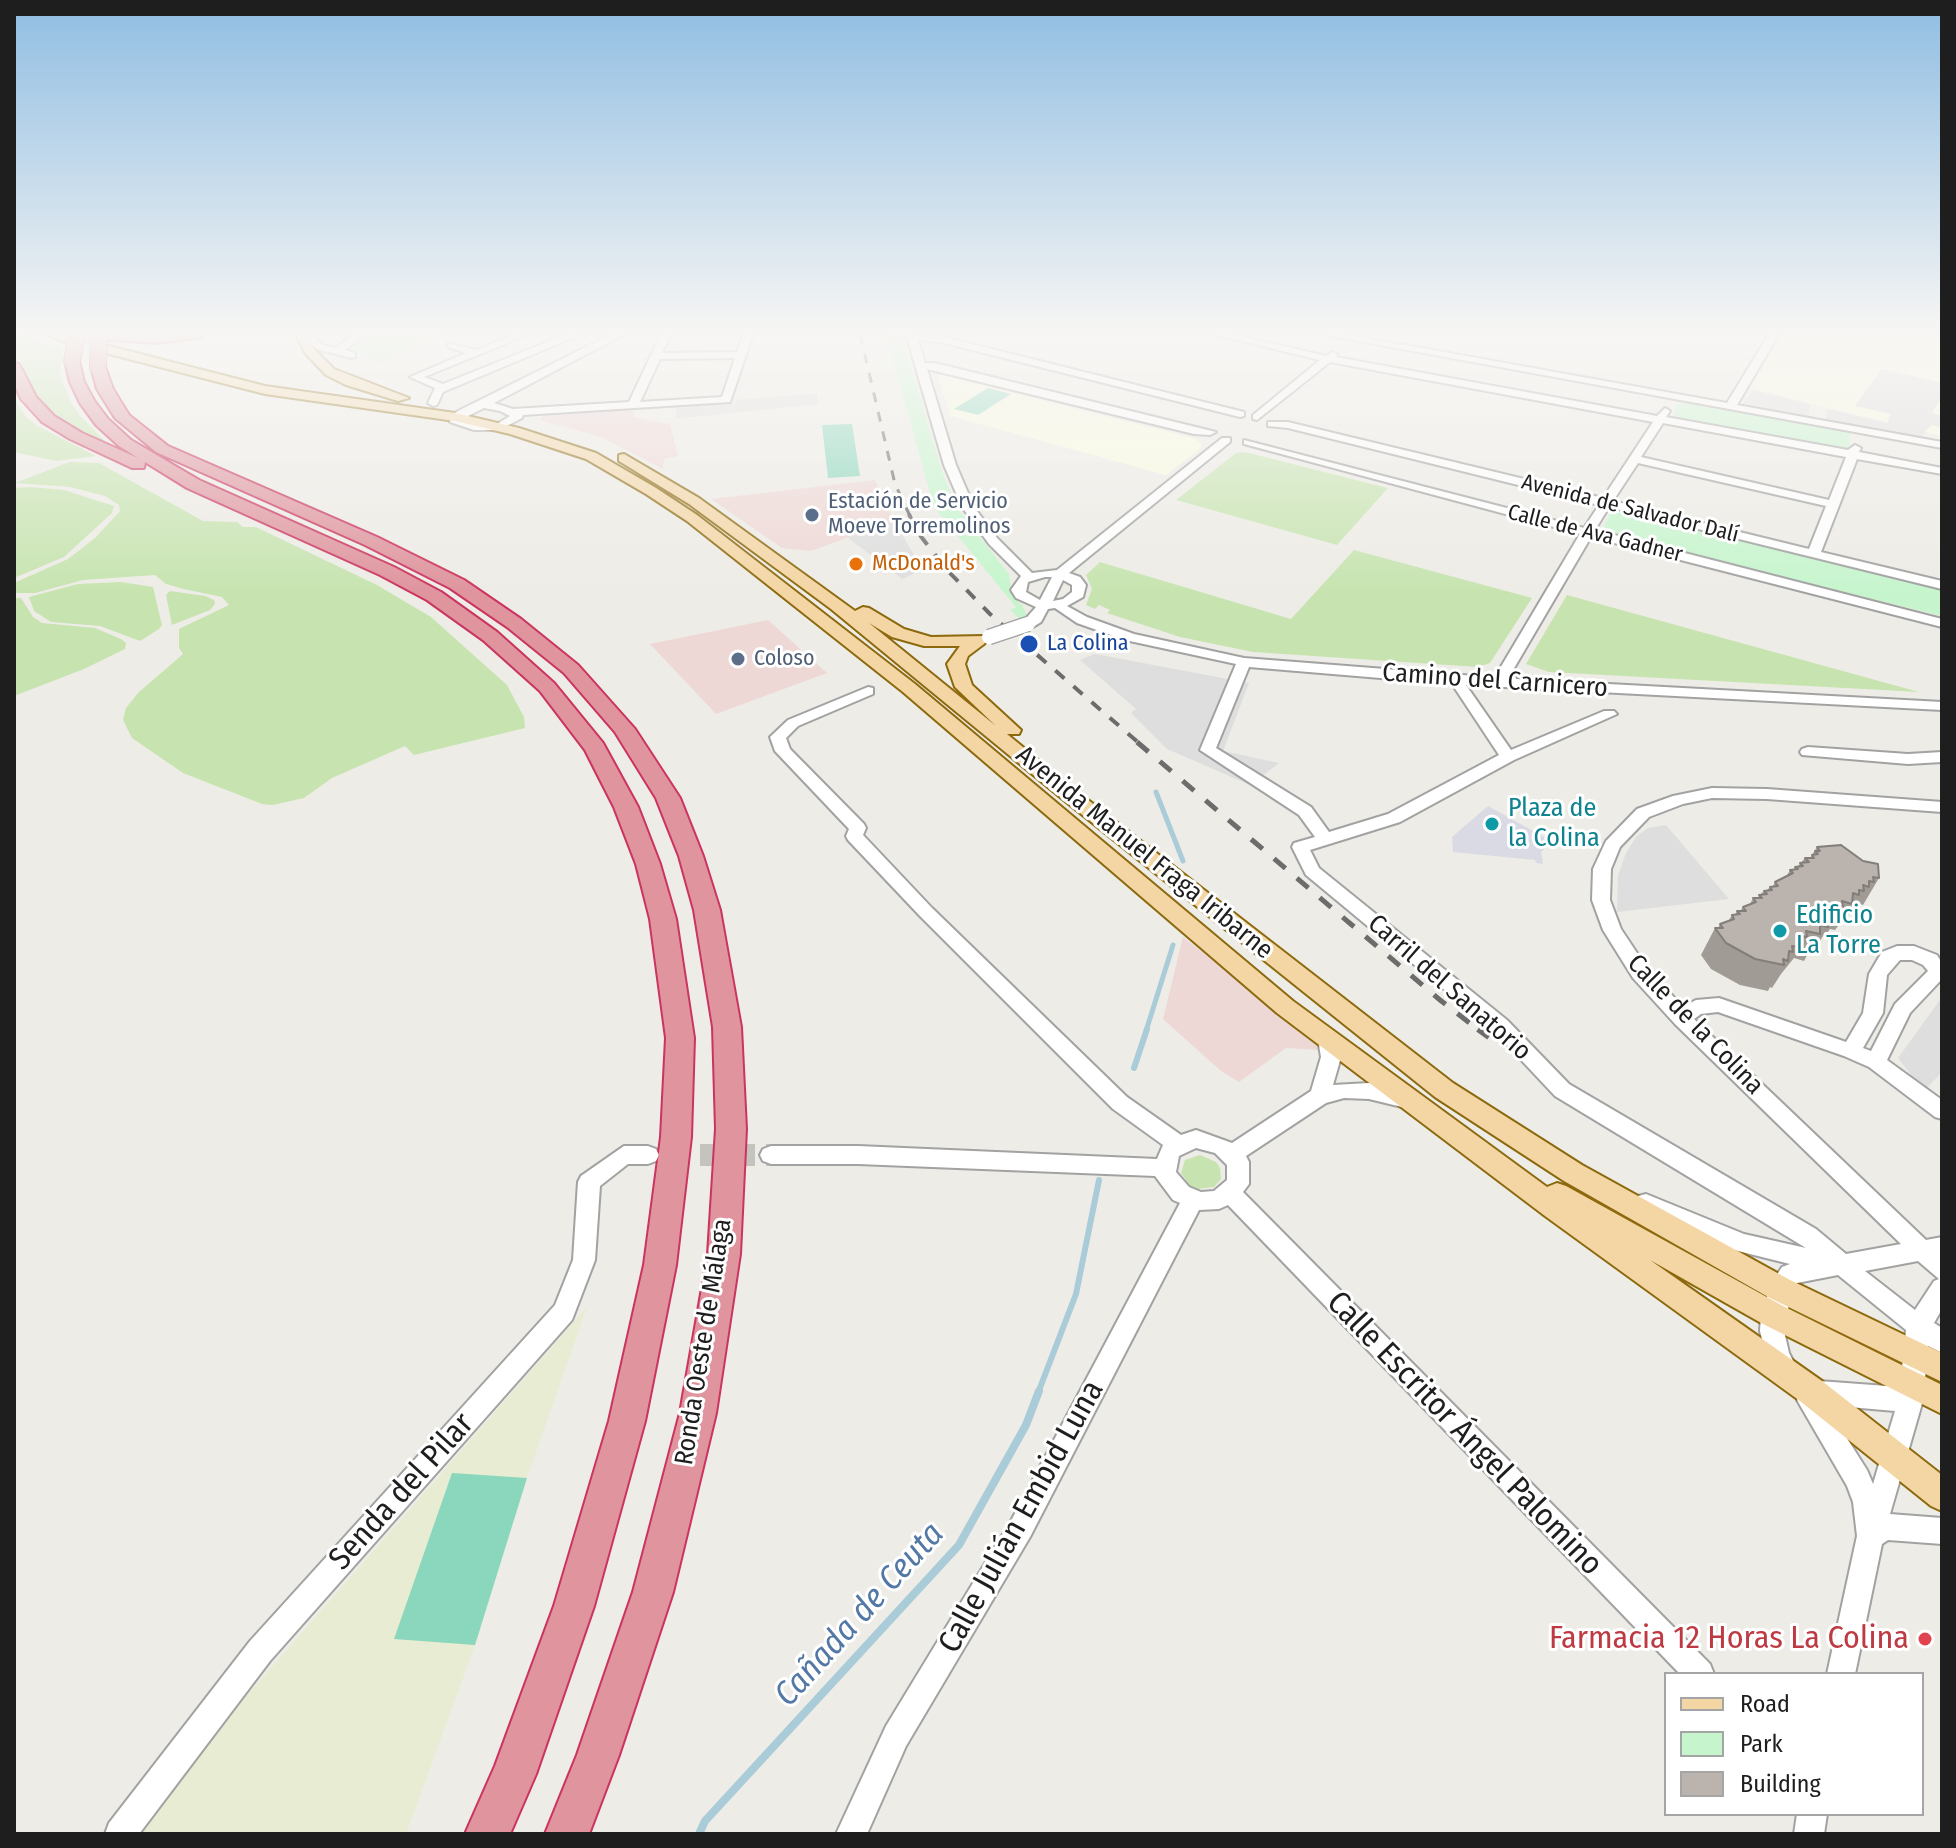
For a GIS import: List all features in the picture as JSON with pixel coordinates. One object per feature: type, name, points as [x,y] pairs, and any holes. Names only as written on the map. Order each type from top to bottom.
[{"type":"highway","points":[[50,420],[76,436],[173,479],[271,508]]},
{"type":"highway","points":[[101,420],[125,443],[193,484]]},
{"type":"highway","points":[[126,420],[162,449],[434,596],[490,636],[547,687],[595,748],[626,807],[648,864],[663,919],[680,1038],[676,1137],[660,1265],[627,1421],[574,1606],[514,1774],[487,1834]]},
{"type":"highway","name":"Ronda Oeste de Málaga","points":[[271,508],[371,541],[457,584],[514,623],[571,669],[624,729],[668,798],[707,910],[727,1027],[731,1129],[724,1254],[698,1413],[653,1592],[598,1755],[567,1834]]},
{"type":"main road","name":"Avenida Manuel Fraga Iribarne","points":[[513,420],[591,456],[692,518],[909,688],[1263,988],[1408,1100],[1486,1155]]},
{"type":"main road","name":"Avenida Manuel Fraga Iribarne","points":[[514,420],[610,450],[655,475],[837,605],[1067,793],[1444,1090],[1777,1302]]},
{"type":"main road","points":[[837,605],[858,609],[898,633],[945,649],[956,664],[964,687],[1011,727],[1023,756]]},
{"type":"main road","points":[[930,642],[984,638]]},
{"type":"main road","points":[[956,664],[960,654],[984,638]]},
{"type":"main road","points":[[1486,1155],[1777,1302],[1913,1394],[1942,1400]]},
{"type":"main road","points":[[1486,1155],[1801,1384],[1942,1495]]},
{"type":"main road","points":[[1777,1302],[1925,1350]]},
{"type":"street","points":[[937,420],[950,465],[968,507],[993,541],[1028,576],[1060,574],[1075,580],[1080,590],[1074,599],[1051,604]]},
{"type":"street","points":[[984,638],[1036,619],[1051,604],[1060,574],[1226,440],[1210,432],[1151,420]]},
{"type":"street","points":[[1210,432],[1212,420]]},
{"type":"street","name":"Avenida de Salvador Dalí","points":[[1264,420],[1942,585]]},
{"type":"street","points":[[1510,683],[1506,670],[1588,532],[1661,420]]},
{"type":"street","points":[[1662,420],[1942,471]]},
{"type":"street","points":[[1807,420],[1942,445]]},
{"type":"street","points":[[1248,442],[1272,436],[1275,432],[1272,424]]},
{"type":"street","points":[[1814,553],[1863,430]]},
{"type":"street","name":"Calle de Ava Gadner","points":[[1226,440],[1248,442],[1942,623]]},
{"type":"street","points":[[1637,459],[1832,504]]},
{"type":"street","name":"Camino del Carnicero","points":[[1028,576],[1018,585],[1018,590],[1026,599],[1051,604],[1082,620],[1130,637],[1244,662],[1458,680],[1942,706]]},
{"type":"street","points":[[1244,662],[1208,750],[1305,811],[1324,837],[1394,818],[1508,757],[1609,714]]},
{"type":"street","points":[[1458,680],[1460,689],[1508,757]]},
{"type":"street","points":[[868,691],[793,723],[778,737],[783,751],[858,828],[854,836],[926,912],[1120,1103],[1178,1144]]},
{"type":"street","points":[[1808,752],[1908,759],[1942,757]]},
{"type":"street","name":"Calle de la Colina","points":[[1942,807],[1767,794],[1712,793],[1679,800],[1643,813],[1612,845],[1602,869],[1601,900],[1624,951],[1682,1019],[1934,1249],[1942,1270]]},
{"type":"street","name":"Carril del Sanatorio","points":[[1324,837],[1300,847],[1312,871],[1500,1025],[1562,1090],[1808,1236],[1840,1266]]},
{"type":"street","points":[[1851,1051],[1873,1013],[1878,974],[1889,957],[1897,953],[1914,953],[1930,960],[1938,972],[1902,1009],[1876,1062]]},
{"type":"street","points":[[1682,1019],[1696,1007],[1719,1005],[1851,1051],[1876,1062],[1942,1111]]},
{"type":"street","points":[[1320,1096],[1331,1057],[1328,1039]]},
{"type":"street","points":[[1232,1154],[1320,1096],[1344,1090],[1369,1091],[1408,1100]]},
{"type":"street","points":[[1196,1139],[1209,1140],[1232,1154],[1240,1173],[1238,1184],[1219,1200],[1193,1200],[1170,1184],[1164,1168],[1166,1157],[1178,1144],[1196,1139]]},
{"type":"street","name":"Senda del Pilar","points":[[120,1834],[260,1651],[564,1312],[584,1260],[589,1182],[624,1155],[648,1155]]},
{"type":"street","points":[[771,1155],[858,1155],[1164,1168]]},
{"type":"street","points":[[1573,1173],[1742,1243],[1840,1266],[1925,1350]]},
{"type":"street","name":"Calle Escritor Ángel Palomino","points":[[1230,1193],[1698,1672]]},
{"type":"street","name":"Calle Julián Embid Luna","points":[[851,1834],[896,1736],[1021,1528],[1193,1200]]},
{"type":"street","points":[[1870,1536],[1866,1502],[1858,1479],[1801,1384],[1778,1356],[1772,1331],[1777,1302],[1790,1274],[1934,1249]]},
{"type":"street","points":[[1841,1672],[1870,1536],[1942,1288]]},
{"type":"street","points":[[1925,1350],[1942,1342]]},
{"type":"street","points":[[1801,1384],[1913,1394]]},
{"type":"street","points":[[1870,1536],[1885,1527],[1942,1531]]},
{"type":"shaded area","points":[[540,420],[651,420],[670,424],[678,456],[664,459],[663,469],[601,437]]},
{"type":"shaded area","points":[[966,420],[1122,420],[1196,439],[1201,443],[1201,448],[1166,475]]},
{"type":"shaded area","points":[[1826,420],[1875,420],[1887,423],[1888,420],[1942,420],[1941,427],[1931,425],[1921,437]]},
{"type":"shaded area","points":[[1879,420],[1942,420],[1942,436]]},
{"type":"shaded area","name":"Estación de Servicio Moeve Torremolinos","points":[[875,480],[894,521],[811,551],[782,548],[711,499]]},
{"type":"shaded area","points":[[894,521],[923,570],[902,579],[848,538]]},
{"type":"shaded area","name":"Coloso","points":[[768,620],[827,673],[716,714],[650,644]]},
{"type":"shaded area","points":[[1095,654],[1249,683],[1223,751],[1279,763],[1250,785],[1167,749],[1131,713],[1136,709],[1080,660]]},
{"type":"shaded area","name":"Plaza de la Colina","points":[[1488,806],[1554,840],[1541,852],[1543,864],[1535,860],[1453,852],[1452,837]]},
{"type":"shaded area","points":[[1666,825],[1729,899],[1617,912],[1618,875],[1626,853],[1636,837],[1648,828]]},
{"type":"shaded area","points":[[1183,937],[1323,1046],[1319,1050],[1286,1048],[1239,1082],[1221,1071],[1163,1019]]},
{"type":"shaded area","points":[[1942,997],[1942,1072],[1927,1088],[1912,1076],[1898,1058]]},
{"type":"shaded area","points":[[587,1307],[527,1478],[475,1645],[406,1834],[136,1834],[184,1776],[181,1773],[209,1739]]},
{"type":"green space","points":[[14,420],[31,420],[96,456],[56,461],[14,452]]},
{"type":"green space","points":[[58,420],[84,420],[113,449]]},
{"type":"green space","points":[[910,420],[927,420],[957,508],[1009,574],[1012,596],[1027,615],[1021,620],[1010,610],[1016,607],[934,507]]},
{"type":"green space","points":[[1680,420],[1786,420],[1851,434],[1848,448]]},
{"type":"green space","points":[[852,424],[860,476],[828,478],[822,425]]},
{"type":"green space","points":[[1236,453],[1388,488],[1337,545],[1176,500]]},
{"type":"green space","points":[[69,462],[99,463],[203,521],[237,522],[243,527],[256,527],[377,585],[431,617],[507,685],[524,717],[525,728],[414,755],[405,746],[332,778],[304,798],[273,805],[262,804],[183,773],[132,738],[123,720],[126,708],[138,693],[183,654],[179,648],[179,629],[229,605],[222,597],[166,584],[155,575],[83,580],[35,593],[14,593],[14,583],[68,559],[95,538],[120,511],[119,505],[105,496],[70,487],[15,483]]},
{"type":"green space","points":[[14,488],[64,490],[114,506],[112,513],[64,557],[14,578]]},
{"type":"green space","points":[[1627,511],[1942,590],[1942,616],[1629,540],[1603,528],[1611,512]]},
{"type":"green space","points":[[1354,550],[1532,598],[1490,663],[1478,667],[1253,652],[1180,637],[1107,613],[1110,610],[1099,605],[1095,609],[1086,605],[1092,589],[1086,575],[1100,562],[1291,619]]},
{"type":"green space","points":[[121,582],[153,587],[162,625],[140,641],[100,626],[51,622],[34,611],[29,597],[78,584]]},
{"type":"green space","points":[[170,591],[205,596],[214,600],[215,604],[210,610],[172,625],[166,595]]},
{"type":"green space","points":[[1567,595],[1919,692],[1549,672],[1526,664]]},
{"type":"green space","points":[[14,598],[21,598],[33,617],[42,623],[95,628],[121,639],[126,643],[125,649],[84,669],[14,696]]},
{"type":"green space","points":[[1200,1155],[1216,1162],[1220,1168],[1221,1179],[1214,1187],[1198,1189],[1190,1186],[1181,1173],[1185,1160]]},
{"type":"green space","points":[[452,1473],[527,1478],[475,1645],[394,1639]]},
{"type":"building","name":"Edificio La Torre","points":[[1841,845],[1863,861],[1878,864],[1879,878],[1873,877],[1874,882],[1869,881],[1869,887],[1863,885],[1864,891],[1859,890],[1859,895],[1853,893],[1852,904],[1842,901],[1843,907],[1838,905],[1838,911],[1832,910],[1833,915],[1827,914],[1828,927],[1820,925],[1820,934],[1806,931],[1807,937],[1802,936],[1802,941],[1797,940],[1798,947],[1792,946],[1793,952],[1789,951],[1788,961],[1783,959],[1784,965],[1755,959],[1726,943],[1715,928],[1723,928],[1720,924],[1734,919],[1732,915],[1740,914],[1737,911],[1746,911],[1743,907],[1756,902],[1753,898],[1762,898],[1759,895],[1767,894],[1764,891],[1778,886],[1775,882],[1793,873],[1790,870],[1803,866],[1800,863],[1809,862],[1805,858],[1814,858],[1812,855],[1818,854],[1815,851],[1820,851],[1817,847]]},
{"type":"waterway","name":"Cañada de Ceuta","points":[[1156,792],[1183,861]]},
{"type":"waterway","name":"Cañada de Ceuta","points":[[1146,1031],[1173,945]]},
{"type":"waterway","name":"Cañada de Ceuta","points":[[1134,1068],[1147,1029]]},
{"type":"waterway","name":"Cañada de Ceuta","points":[[1038,1393],[1076,1294],[1099,1180]]},
{"type":"waterway","name":"Cañada de Ceuta","points":[[699,1834],[705,1821],[959,1545],[1026,1425],[1039,1391]]},
{"type":"tunnel","points":[[667,1155],[771,1155]]},
{"type":"railway","points":[[880,420],[895,484],[910,516]]},
{"type":"railway","points":[[909,514],[916,530],[947,570],[990,614],[1140,744]]},
{"type":"railway","points":[[1137,742],[1480,1031]]},
{"type":"railway","points":[[1478,1029],[1489,1037]]},
{"type":"place","name":"Estación de Servicio Moeve Torremolinos","points":[[812,515]]},
{"type":"place","name":"McDonald's","points":[[856,564]]},
{"type":"place","name":"La Colina","points":[[1029,644]]},
{"type":"place","name":"Coloso","points":[[738,659]]},
{"type":"place","name":"Plaza de la Colina","points":[[1492,824]]},
{"type":"place","name":"Edificio La Torre","points":[[1780,931]]},
{"type":"place","name":"Farmacia 12 Horas La Colina","points":[[1925,1639]]}]
